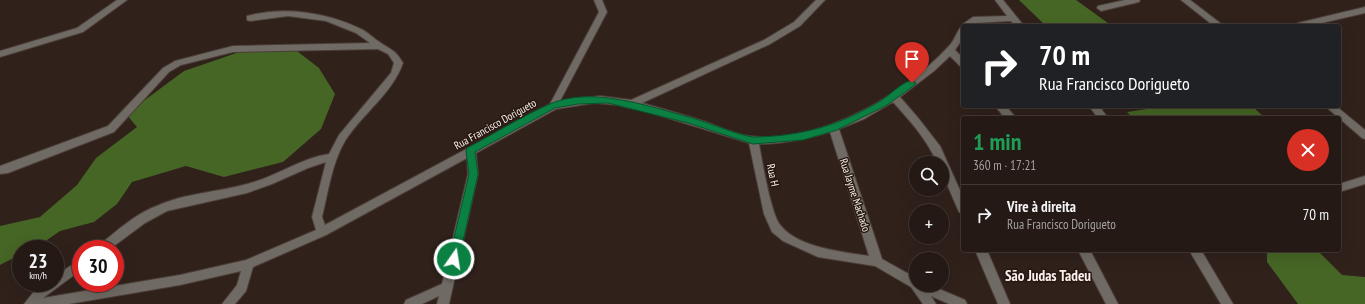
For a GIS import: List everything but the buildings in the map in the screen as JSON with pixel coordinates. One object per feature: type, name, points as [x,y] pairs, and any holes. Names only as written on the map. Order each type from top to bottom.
[{"type":"street","points":[[0,54],[80,30],[123,0]]},
{"type":"street","points":[[553,106],[603,12],[598,0]]},
{"type":"street","points":[[629,105],[767,42],[797,24],[821,0]]},
{"type":"street","points":[[999,0],[1018,24]]},
{"type":"street","points":[[1101,8],[1134,0]]},
{"type":"street","points":[[1185,0],[1217,24]]},
{"type":"street","points":[[1306,24],[1365,10]]},
{"type":"street","points":[[250,18],[288,13],[328,18],[358,31],[379,46],[391,52],[399,63],[395,74],[342,138],[332,157],[317,217],[322,232]]},
{"type":"street","points":[[968,24],[973,20],[1012,18]]},
{"type":"street","points":[[753,140],[803,137],[834,128],[893,96],[921,77],[950,50],[961,33]]},
{"type":"street","points":[[0,170],[4,170],[111,129],[166,70],[178,63],[233,49],[379,46]]},
{"type":"street","points":[[950,50],[961,62]]},
{"type":"street","points":[[893,96],[916,120],[935,146],[961,204]]},
{"type":"street","name":"Rua Francisco Dorigueto","points":[[39,304],[180,280],[248,264],[322,232],[553,106],[578,100],[608,100],[689,120],[753,140]]},
{"type":"street","points":[[1002,108],[1009,116]]},
{"type":"street","points":[[1332,108],[1365,135]]},
{"type":"street","name":"Rua Jayme Machado","points":[[834,128],[877,262]]},
{"type":"street","name":"Rua H","points":[[753,140],[769,214],[776,229],[787,238],[818,252],[877,262]]},
{"type":"street","points":[[443,304],[473,174],[471,151]]},
{"type":"street","points":[[114,240],[151,213],[164,207],[236,193],[274,180],[316,159],[332,157]]},
{"type":"street","points":[[1341,187],[1365,180]]},
{"type":"street","points":[[981,252],[1004,304]]},
{"type":"street","points":[[1085,252],[1112,304]]},
{"type":"street","points":[[1195,252],[1227,304]]},
{"type":"street","points":[[877,262],[909,281]]},
{"type":"street","points":[[228,304],[242,286],[248,264]]},
{"type":"street","points":[[410,304],[447,287]]},
{"type":"street","points":[[30,304],[42,292]]},
{"type":"street","points":[[921,292],[930,304]]},
{"type":"street","points":[[933,292],[961,304]]},
{"type":"green space","points":[[1019,0],[1076,0],[1109,24],[1044,24]]},
{"type":"green space","points":[[254,47],[293,48],[319,68],[335,94],[321,129],[283,162],[224,177],[186,166],[132,182],[117,204],[94,222],[60,231],[47,240],[12,240],[12,259],[0,265],[0,226],[40,217],[77,185],[96,158],[137,127],[126,114],[184,71]]},
{"type":"green space","points":[[1254,108],[1263,116],[1131,116],[1127,112],[1147,109]]},
{"type":"green space","points":[[1267,252],[1319,252],[1342,275],[1365,277],[1365,304],[1298,304],[1267,262]]},
{"type":"district","name":"São Judas Tadeu","points":[[1048,275]]},
{"type":"route","points":[[454,259],[473,174],[471,151],[553,106],[578,100],[608,100],[689,120],[753,140],[774,139],[803,137],[834,128],[884,103],[912,83]]}]
